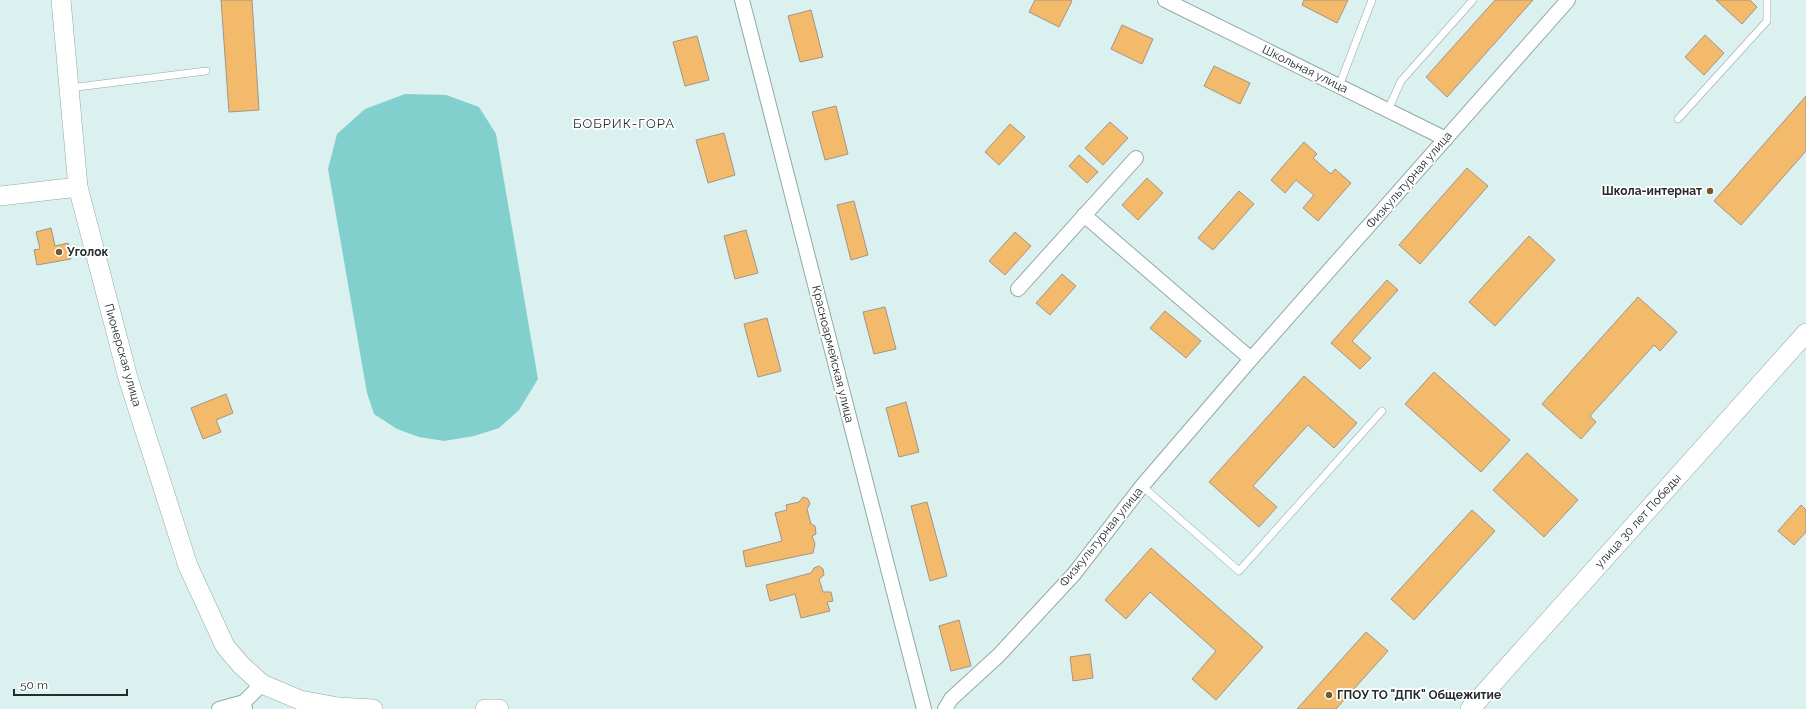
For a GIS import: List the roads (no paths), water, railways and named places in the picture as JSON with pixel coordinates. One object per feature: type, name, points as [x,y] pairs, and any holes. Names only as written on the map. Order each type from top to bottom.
[{"type":"main road","name":"Пионерская улица","points":[[61,0],[78,187],[128,378],[188,566],[225,646],[241,666],[262,684],[300,700],[338,707],[373,709]]},
{"type":"main road","points":[[0,196],[78,187]]},
{"type":"main road","name":"улица 30 лет Победы","points":[[1470,709],[1806,333]]},
{"type":"main road","points":[[485,709],[499,709]]},
{"type":"street","name":"Красноармейская улица","points":[[742,0],[924,709]]},
{"type":"street","name":"Школьная улица","points":[[1165,0],[1446,139]]},
{"type":"street","name":"Физкультурная улица","points":[[945,709],[951,698],[999,655],[1074,574],[1142,486],[1568,0]]},
{"type":"street","points":[[1018,288],[1136,158]]},
{"type":"street","points":[[1084,215],[1251,360]]},
{"type":"street","points":[[219,709],[244,705],[262,684]]},
{"type":"lane","points":[[1339,86],[1372,0]]},
{"type":"lane","points":[[1388,110],[1402,81],[1473,0]]},
{"type":"lane","points":[[1678,119],[1767,21],[1767,0]]},
{"type":"lane","points":[[69,88],[206,71]]},
{"type":"lane","points":[[1142,486],[1239,571],[1382,411]]},
{"type":"place","name":"Школа-интернат","points":[[1710,191]]},
{"type":"place","name":"Уголок","points":[[59,252]]},
{"type":"place","name":"ГПОУ ТО \"ДПК\" Общежитие","points":[[1329,695]]},
{"type":"district","name":"БОБРИК-ГОРА","points":[[624,123]]}]
